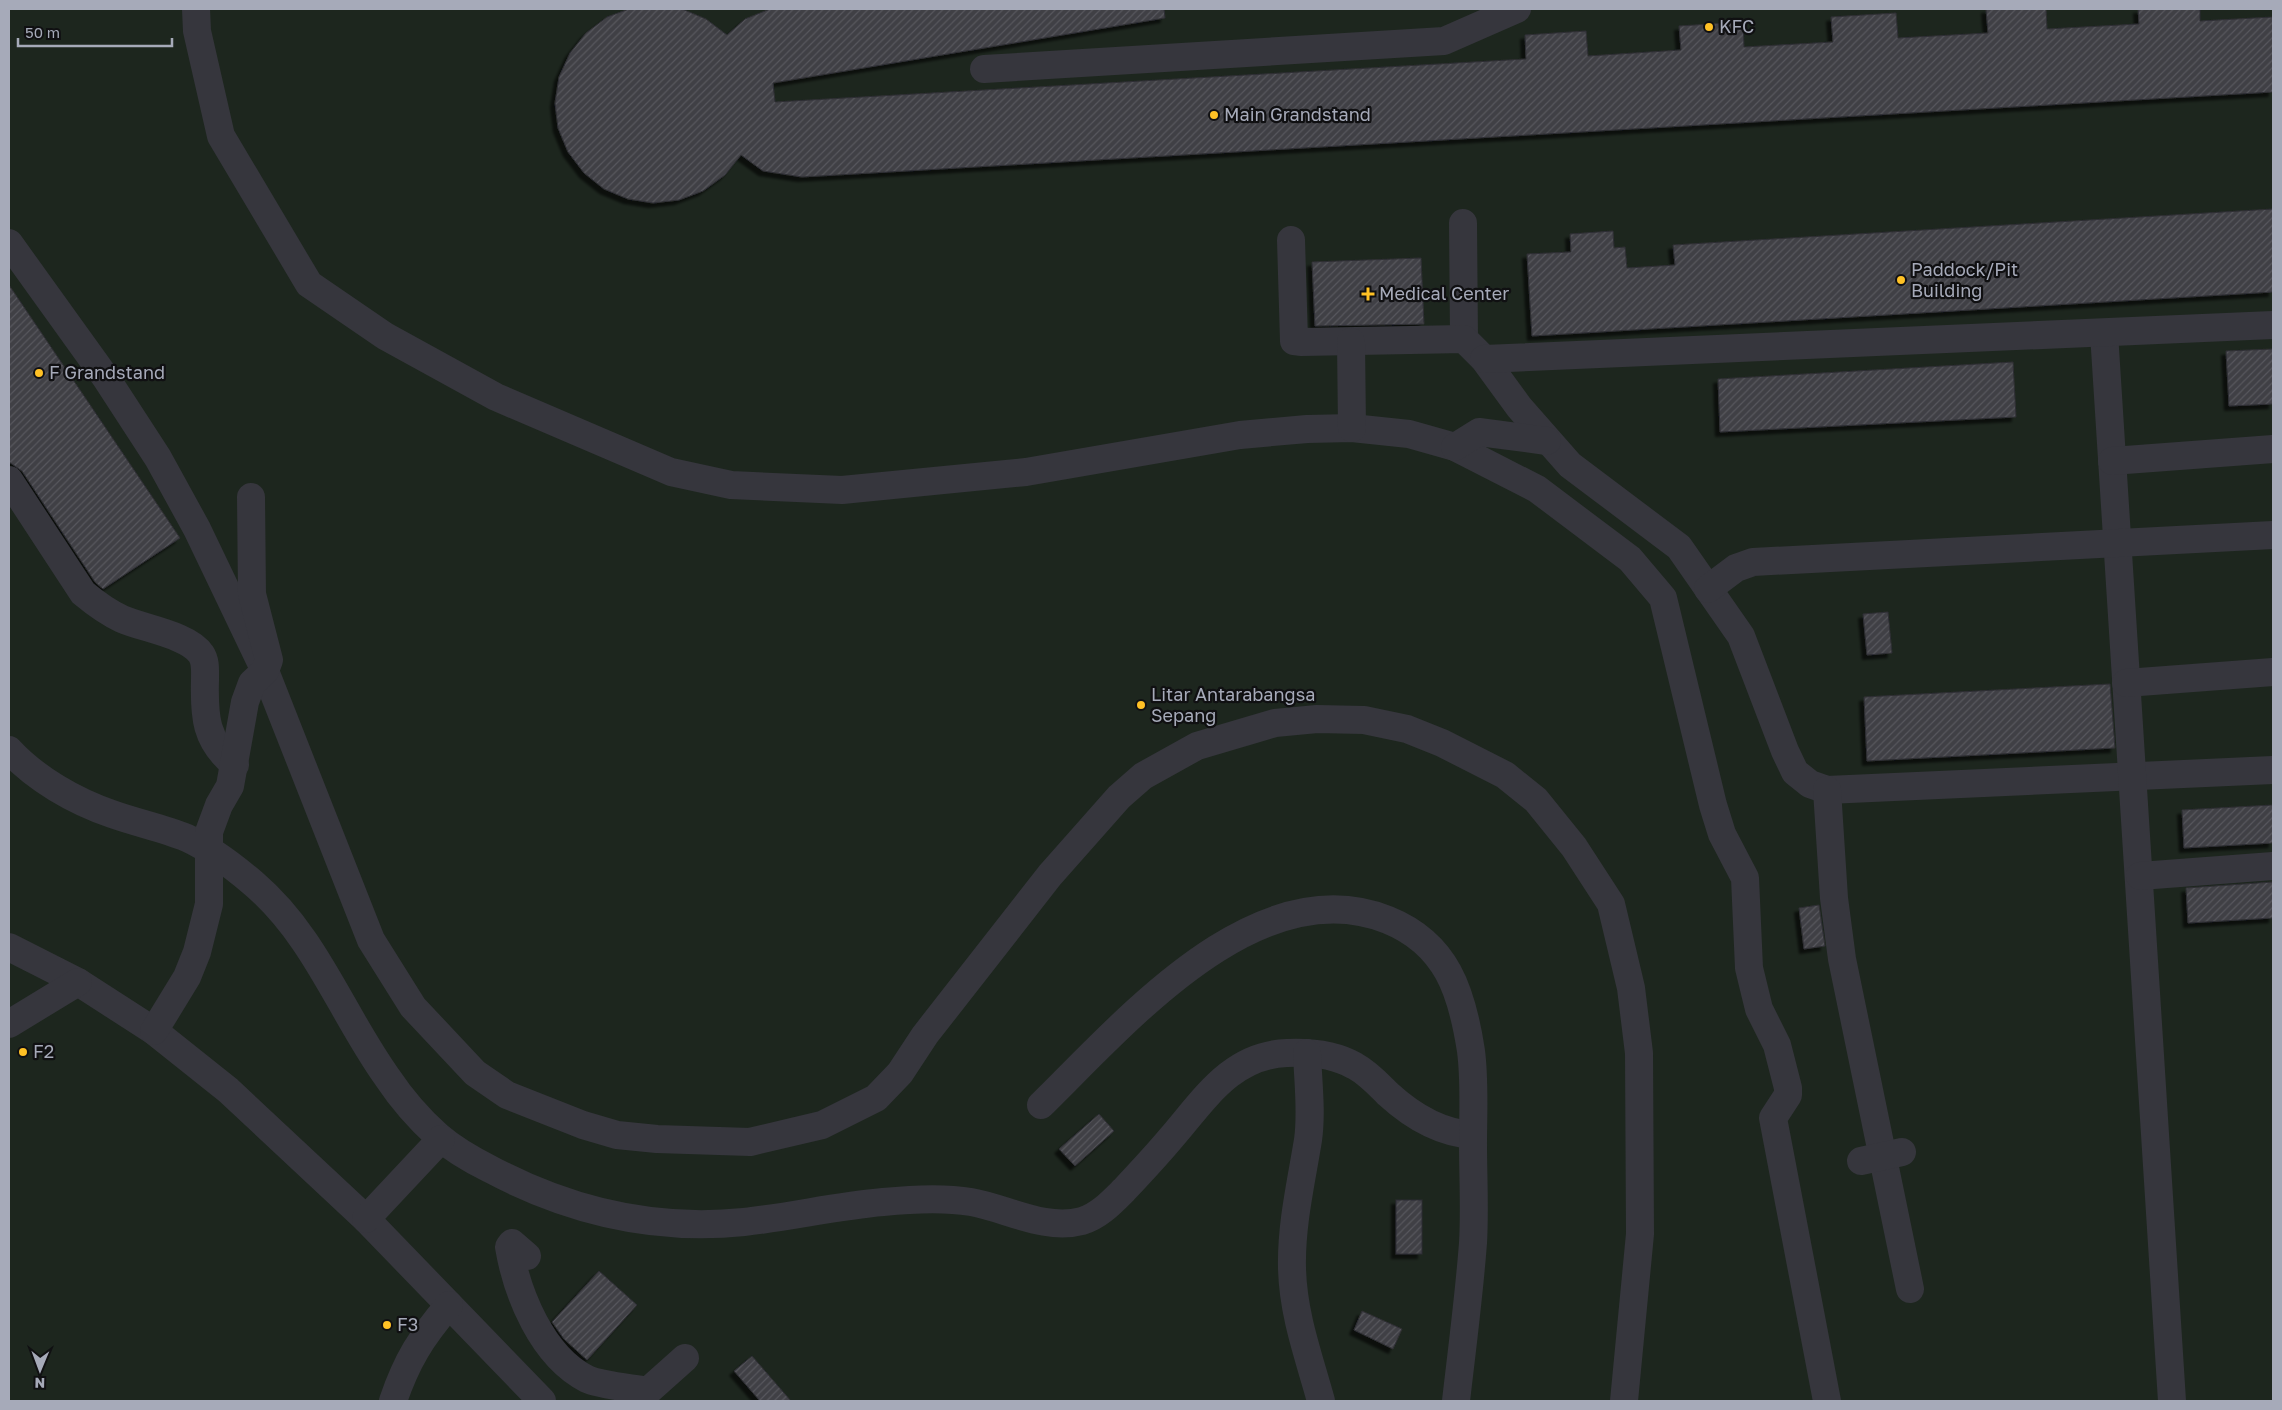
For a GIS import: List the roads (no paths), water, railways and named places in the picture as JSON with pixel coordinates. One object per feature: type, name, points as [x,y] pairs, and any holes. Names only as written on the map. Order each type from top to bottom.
[{"type":"street","points":[[196,9],[198,32],[221,136],[309,284],[385,336],[496,397],[671,472],[730,485],[842,490],[1026,472],[1240,435],[1307,429],[1352,428],[1409,434],[1455,447],[1537,489],[1630,559],[1663,598],[1713,805],[1722,834],[1745,878],[1748,968],[1759,1009],[1777,1045],[1788,1088],[1788,1095],[1773,1118],[1827,1401]]},
{"type":"street","points":[[984,69],[1444,41],[1517,9]]},
{"type":"street","points":[[1463,224],[1464,339],[1484,359],[1518,407],[1570,465],[1679,547],[1741,636],[1785,751],[1795,772],[1810,784],[1827,790],[2273,770]]},
{"type":"street","points":[[1291,240],[1294,341],[1351,342],[1464,339]]},
{"type":"street","points":[[9,243],[106,378],[158,458],[197,529],[265,671],[371,940],[413,1007],[475,1073],[506,1095],[583,1126],[617,1135],[657,1139],[750,1142],[822,1125],[876,1098],[900,1073],[925,1035],[1050,875],[1119,797],[1143,776],[1197,746],[1275,723],[1317,719],[1364,720],[1407,730],[1442,743],[1505,775],[1536,800],[1574,847],[1611,904],[1630,988],[1639,1053],[1640,1234],[1624,1401]]},
{"type":"street","points":[[1484,359],[2273,325]]},
{"type":"street","points":[[2104,332],[2172,1401]]},
{"type":"street","points":[[1351,342],[1352,428]]},
{"type":"street","points":[[1455,447],[1479,432],[1547,440]]},
{"type":"street","points":[[2112,461],[2273,449]]},
{"type":"street","points":[[9,480],[83,593],[119,618],[191,643],[201,654],[205,666],[206,722],[213,740],[222,754],[235,765]]},
{"type":"street","points":[[154,1031],[187,977],[197,952],[209,904],[209,832],[219,805],[230,786],[245,702],[252,683],[265,671],[269,660],[252,594],[251,497]]},
{"type":"street","points":[[1708,589],[1736,568],[1753,562],[2273,535]]},
{"type":"street","points":[[2126,683],[2273,672]]},
{"type":"street","points":[[9,750],[23,765],[76,799],[110,813],[184,837],[208,848],[254,884],[311,947],[360,1035],[387,1078],[420,1119],[441,1139],[479,1164],[521,1186],[572,1205],[627,1218],[670,1223],[744,1222],[864,1203],[941,1199],[980,1204],[1034,1220],[1065,1223],[1081,1221],[1108,1206],[1171,1138],[1205,1096],[1239,1066],[1271,1054],[1323,1054],[1356,1067],[1417,1116],[1441,1129],[1456,1134],[1473,1135]]},
{"type":"street","points":[[1827,790],[1837,930],[1907,1275]]},
{"type":"street","points":[[2140,876],[2273,866]]},
{"type":"street","points":[[1041,1105],[1152,996],[1237,936],[1282,916],[1339,910],[1374,914],[1401,926],[1424,940],[1440,958],[1453,981],[1471,1052],[1474,1082],[1473,1241],[1456,1401]]},
{"type":"street","points":[[9,947],[78,982],[154,1031],[228,1090],[366,1219],[540,1399],[569,1366]]},
{"type":"street","points":[[9,1024],[78,982]]},
{"type":"street","points":[[1307,1053],[1308,1139],[1300,1180],[1292,1268],[1298,1324],[1320,1401]]},
{"type":"street","points":[[366,1219],[441,1139]]},
{"type":"street","points":[[527,1256],[512,1243],[509,1247],[530,1313],[545,1342],[569,1366],[588,1379],[648,1391],[686,1358]]},
{"type":"street","points":[[393,1401],[409,1359],[424,1334],[449,1305]]},
{"type":"place","name":"KFC","points":[[1709,27]]},
{"type":"place","name":"Main Grandstand","points":[[1214,115]]},
{"type":"place","name":"Paddock/Pit Building","points":[[1901,280]]},
{"type":"place","name":"Medical Center","points":[[1368,294]]},
{"type":"place","name":"F Grandstand","points":[[39,373]]},
{"type":"place","name":"Litar Antarabangsa Sepang","points":[[1141,705]]},
{"type":"place","name":"F2","points":[[23,1052]]},
{"type":"place","name":"F3","points":[[387,1325]]}]
